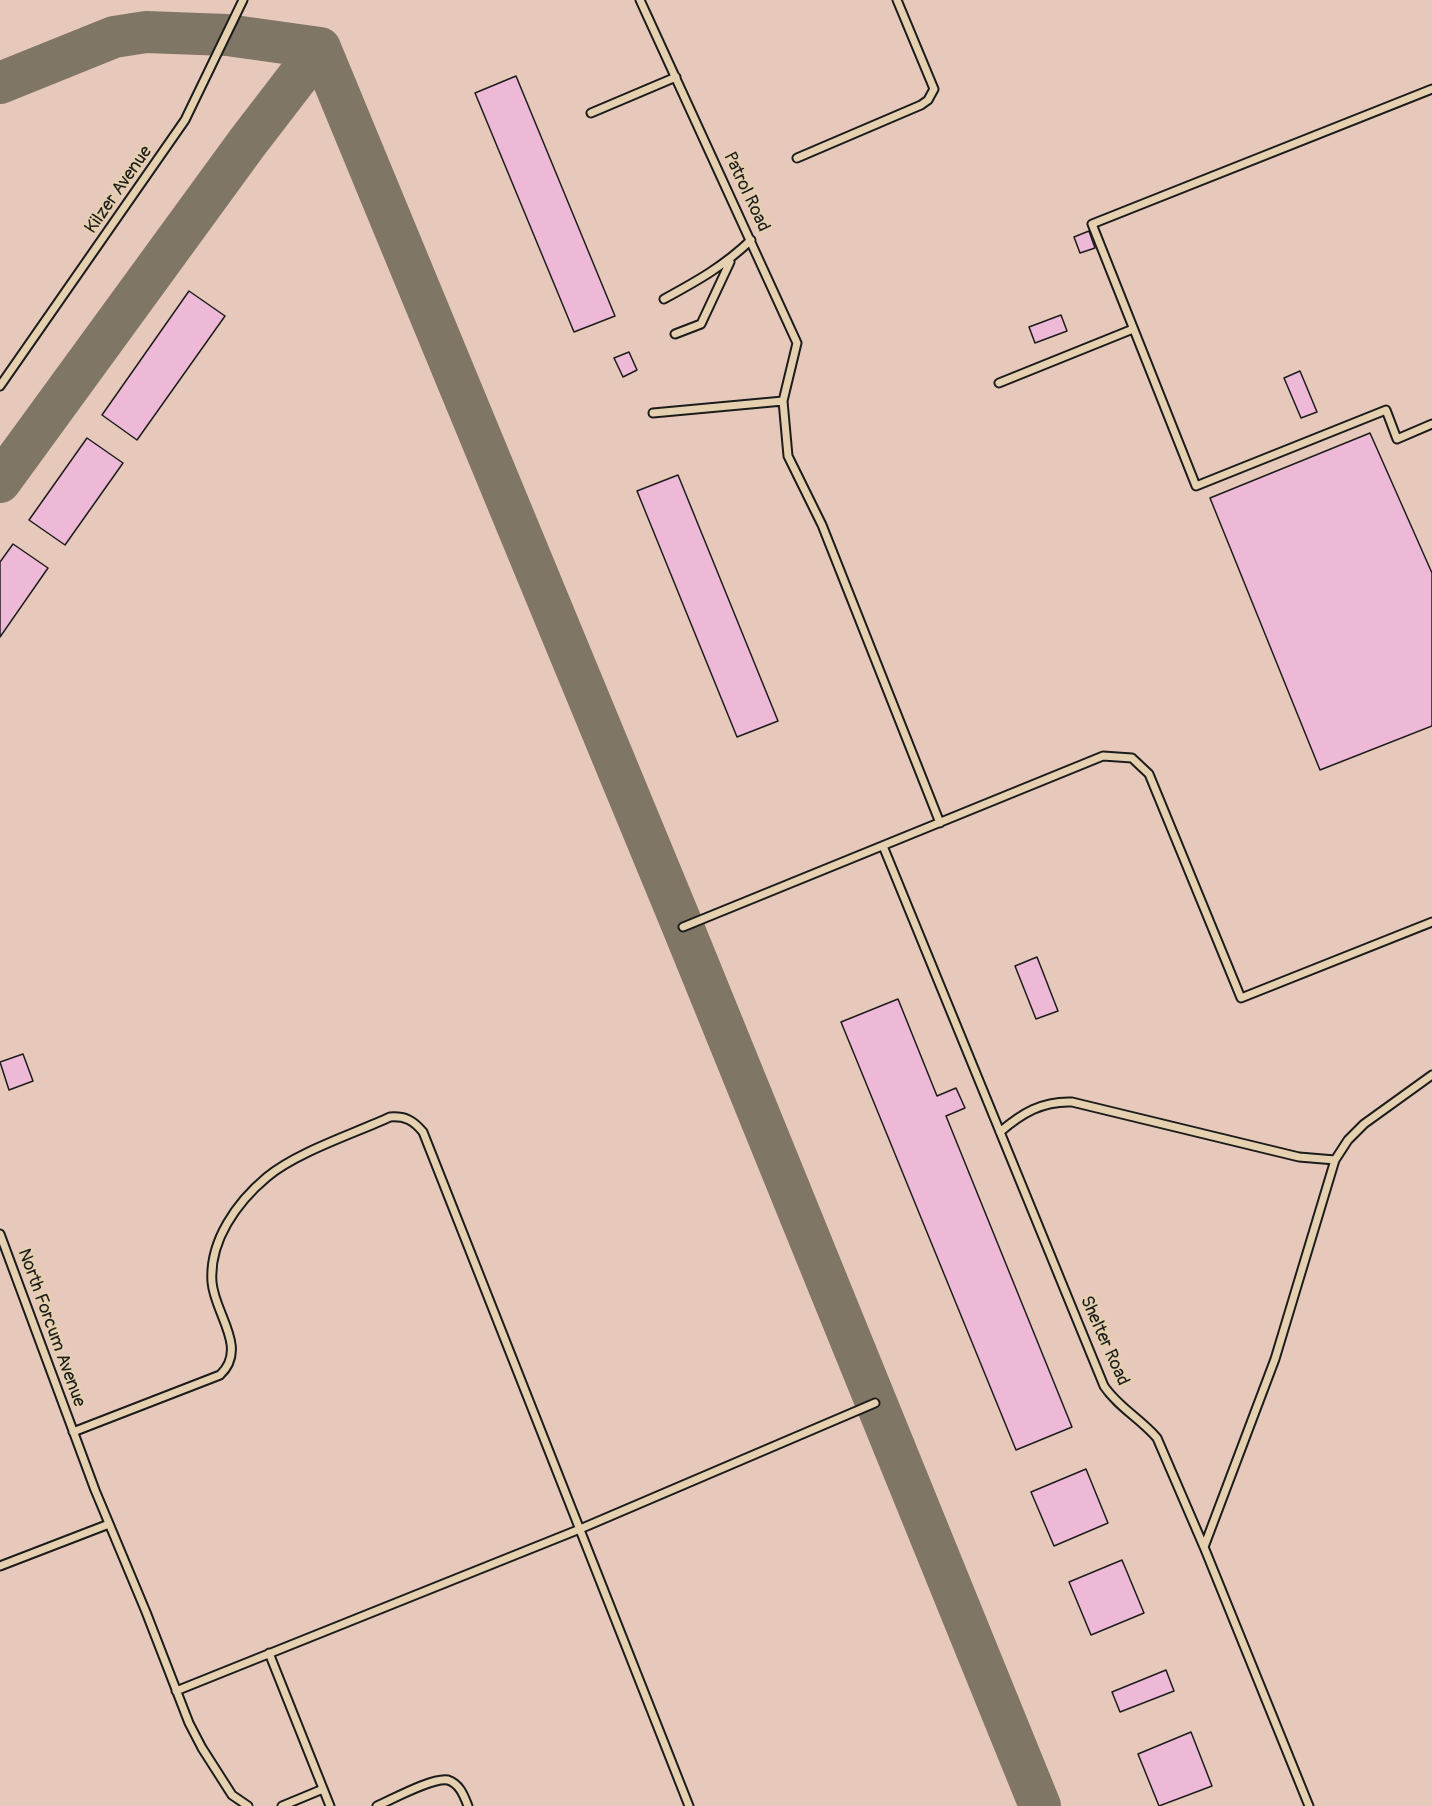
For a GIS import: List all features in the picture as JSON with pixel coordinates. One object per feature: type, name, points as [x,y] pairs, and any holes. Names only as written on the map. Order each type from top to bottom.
[{"type":"lane","name":"Kilzer Avenue","points":[[0,386],[185,120],[243,0]]},
{"type":"lane","name":"Patrol Road","points":[[640,0],[752,240],[797,343],[783,401],[788,456],[822,525],[940,823]]},
{"type":"lane","points":[[797,158],[928,100],[933,89],[897,0]]},
{"type":"lane","points":[[591,113],[676,77]]},
{"type":"lane","points":[[1432,89],[1092,224],[1196,486],[1386,410],[1397,439],[1432,424]]},
{"type":"lane","points":[[664,299],[712,273],[731,260],[752,240]]},
{"type":"lane","points":[[675,334],[701,324],[731,260]]},
{"type":"lane","points":[[999,383],[1133,329]]},
{"type":"lane","points":[[653,413],[783,401]]},
{"type":"lane","points":[[683,927],[1104,756],[1131,758],[1149,774],[1241,998],[1432,922]]},
{"type":"lane","name":"Shelter Road","points":[[883,846],[1104,1386],[1111,1397],[1148,1427],[1157,1438],[1204,1547],[1309,1806]]},
{"type":"lane","points":[[1204,1547],[1275,1359],[1335,1160],[1348,1140],[1364,1124],[1432,1075]]},
{"type":"lane","points":[[1000,1132],[1029,1110],[1058,1101],[1072,1102],[1299,1157],[1335,1160]]},
{"type":"lane","points":[[73,1432],[220,1375],[226,1369],[232,1357],[233,1348],[214,1298],[212,1269],[215,1250],[234,1213],[266,1178],[293,1160],[390,1118],[406,1118],[416,1123],[423,1132],[689,1806]]},
{"type":"lane","name":"North Forcum Avenue","points":[[0,1234],[73,1432],[189,1723],[232,1795],[248,1806]]},
{"type":"lane","points":[[176,1691],[580,1528],[875,1403]]},
{"type":"lane","points":[[0,1566],[109,1524]]},
{"type":"lane","points":[[269,1653],[330,1806]]},
{"type":"lane","points":[[377,1806],[440,1780],[455,1784],[462,1792],[468,1806]]},
{"type":"lane","points":[[282,1806],[323,1790]]},
{"type":"shaded area","points":[[0,0],[1432,0],[1432,1806],[0,1806]]},
{"type":"building","points":[[516,76],[615,316],[574,332],[475,93]]},
{"type":"building","points":[[1089,231],[1095,248],[1080,253],[1074,237]]},
{"type":"building","points":[[189,291],[225,316],[137,440],[102,415]]},
{"type":"building","points":[[1061,315],[1067,331],[1035,343],[1029,327]]},
{"type":"building","points":[[629,352],[637,370],[623,377],[614,358]]},
{"type":"building","points":[[1300,371],[1317,412],[1301,418],[1284,378]]},
{"type":"building","points":[[1370,433],[1432,573],[1432,726],[1320,770],[1210,498]]},
{"type":"building","points":[[87,438],[123,463],[65,545],[29,520]]},
{"type":"building","points":[[678,475],[778,721],[737,737],[637,491]]},
{"type":"building","points":[[13,544],[48,568],[0,637],[0,562]]},
{"type":"building","points":[[1037,957],[1058,1011],[1036,1019],[1015,966]]},
{"type":"building","points":[[898,999],[937,1096],[956,1088],[965,1108],[946,1116],[1072,1427],[1016,1450],[841,1022]]},
{"type":"building","points":[[23,1054],[33,1081],[9,1090],[0,1062]]},
{"type":"building","points":[[1086,1469],[1108,1523],[1054,1546],[1031,1492]]},
{"type":"building","points":[[1122,1560],[1144,1613],[1091,1635],[1069,1582]]},
{"type":"building","points":[[1166,1670],[1174,1691],[1120,1712],[1112,1692]]},
{"type":"building","points":[[1191,1732],[1212,1786],[1159,1806],[1138,1754]]},
{"type":"taxiway","points":[[0,83],[114,37],[146,32],[227,35],[320,48]]},
{"type":"taxiway","points":[[320,48],[683,927],[1040,1806]]},
{"type":"taxiway","points":[[0,482],[247,143],[320,48]]}]
